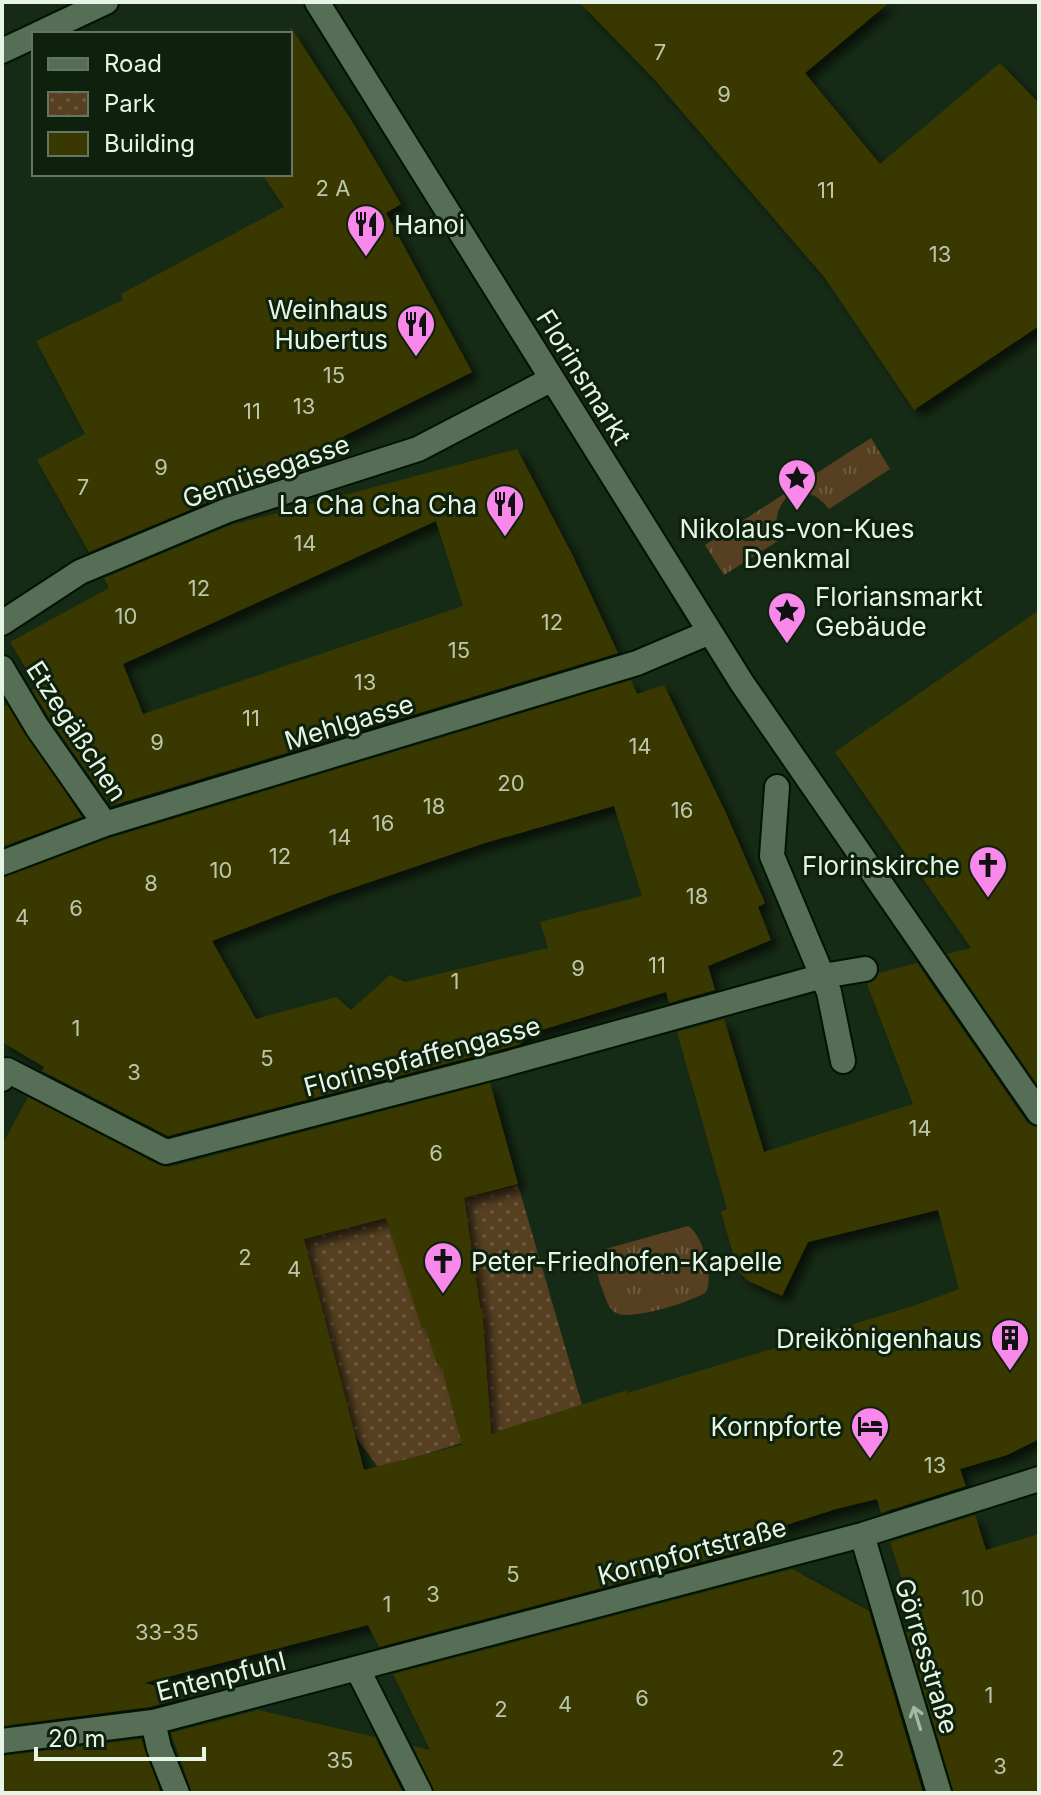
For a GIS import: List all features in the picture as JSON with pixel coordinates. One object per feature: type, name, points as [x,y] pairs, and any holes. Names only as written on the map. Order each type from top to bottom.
[{"type":"street","points":[[42,32],[106,2]]},
{"type":"street","name":"Florinsmarkt","points":[[317,2],[710,632],[1039,1113]]},
{"type":"street","points":[[2,51],[32,37]]},
{"type":"street","name":"Gemüsegasse","points":[[2,623],[80,572],[228,510],[418,449],[552,379]]},
{"type":"street","name":"Mehlgasse","points":[[2,863],[105,824],[637,663],[710,632]]},
{"type":"street","name":"Etzegäßchen","points":[[2,668],[37,727],[105,824]]},
{"type":"street","points":[[777,787],[772,856],[802,933],[823,976],[843,1061]]},
{"type":"street","name":"Florinspfaffengasse","points":[[4,1073],[166,1152],[495,1067],[823,976],[865,969]]},
{"type":"street","name":"Kornpfortstraße","points":[[358,1670],[862,1535],[1039,1479]]},
{"type":"street","name":"Görresstraße","points":[[862,1535],[939,1793]]},
{"type":"street","points":[[358,1670],[420,1793]]},
{"type":"street","name":"Entenpfuhl","points":[[2,1741],[153,1722],[358,1670]]},
{"type":"street","points":[[153,1722],[159,1748],[177,1793]]},
{"type":"green space","points":[[871,438],[890,469],[829,509],[811,494],[787,497],[777,517],[781,539],[724,575],[705,545]]},
{"type":"green space","points":[[518,1185],[582,1405],[378,1467],[355,1436],[304,1239]]},
{"type":"green space","points":[[688,1226],[698,1238],[706,1257],[709,1277],[706,1292],[647,1313],[623,1315],[613,1311],[598,1276],[597,1263],[602,1250]]},
{"type":"building","points":[[579,2],[890,2],[805,73],[880,164],[1000,63],[1039,103],[1039,326],[914,410],[825,278],[655,80]]},
{"type":"building","points":[[290,26],[401,204],[386,213],[472,372],[228,494],[89,552],[37,460],[85,434],[36,341],[123,300],[121,294],[284,207],[263,176],[292,176]]},
{"type":"building","points":[[517,449],[572,554],[618,653],[111,806],[32,690],[37,687],[10,642],[109,588],[104,578],[228,526]],"holes":[[[436,521],[463,606],[143,714],[123,664]]]},
{"type":"building","name":"Florinskirche","points":[[1039,610],[1039,1087],[947,954],[971,948],[835,752]]},
{"type":"building","points":[[631,680],[637,694],[664,685],[765,903],[758,907],[771,940],[708,966],[715,990],[669,1003],[666,992],[522,1036],[523,1042],[518,1045],[168,1136],[42,1071],[44,1067],[2,1042],[2,878],[110,838]],"holes":[[[614,806],[642,896],[540,922],[548,948],[405,982],[390,975],[351,1010],[336,997],[256,1019],[212,941],[329,896],[485,843]]]},
{"type":"building","points":[[7,705],[82,817],[2,847],[2,708]]},
{"type":"building","points":[[917,963],[1027,1122],[1039,1128],[1039,1439],[1007,1455],[960,1469],[966,1486],[881,1513],[877,1499],[836,1509],[739,1540],[753,1548],[379,1647],[368,1625],[144,1683],[196,1695],[150,1707],[2,1726],[2,1145],[28,1097],[159,1165],[169,1167],[490,1083],[518,1184],[464,1198],[482,1308],[491,1434],[627,1390],[627,1393],[916,1305],[959,1289],[938,1210],[808,1242],[782,1296],[748,1281],[738,1271],[721,1212],[727,1209],[677,1032],[724,1019],[764,1152],[913,1104],[867,984],[875,980],[879,973]],"holes":[[[386,1218],[422,1328],[425,1327],[437,1364],[441,1364],[462,1445],[364,1470],[304,1239]]]},
{"type":"building","points":[[975,1515],[986,1550],[1039,1534],[1039,1793],[954,1793],[906,1631],[921,1638],[890,1542]]},
{"type":"building","points":[[792,1569],[869,1611],[923,1793],[435,1793],[413,1746],[430,1750],[393,1674]]},
{"type":"building","points":[[258,1710],[375,1737],[403,1793],[192,1793],[171,1733]]},
{"type":"building","points":[[141,1739],[161,1793],[2,1793],[2,1756]]},
{"type":"place","name":"Hanoi","points":[[366,258]]},
{"type":"place","name":"Weinhaus Hubertus","points":[[416,358]]},
{"type":"place","name":"Nikolaus-von-Kues Denkmal","points":[[797,512]]},
{"type":"place","name":"La Cha Cha Cha","points":[[505,538]]},
{"type":"place","name":"Floriansmarkt Gebäude","points":[[787,645]]},
{"type":"place","name":"Florinskirche","points":[[988,899]]},
{"type":"place","name":"Peter-Friedhofen-Kapelle","points":[[443,1295]]},
{"type":"place","name":"Dreikönigenhaus","points":[[1010,1372]]},
{"type":"place","name":"Kornpforte","points":[[870,1460]]}]
